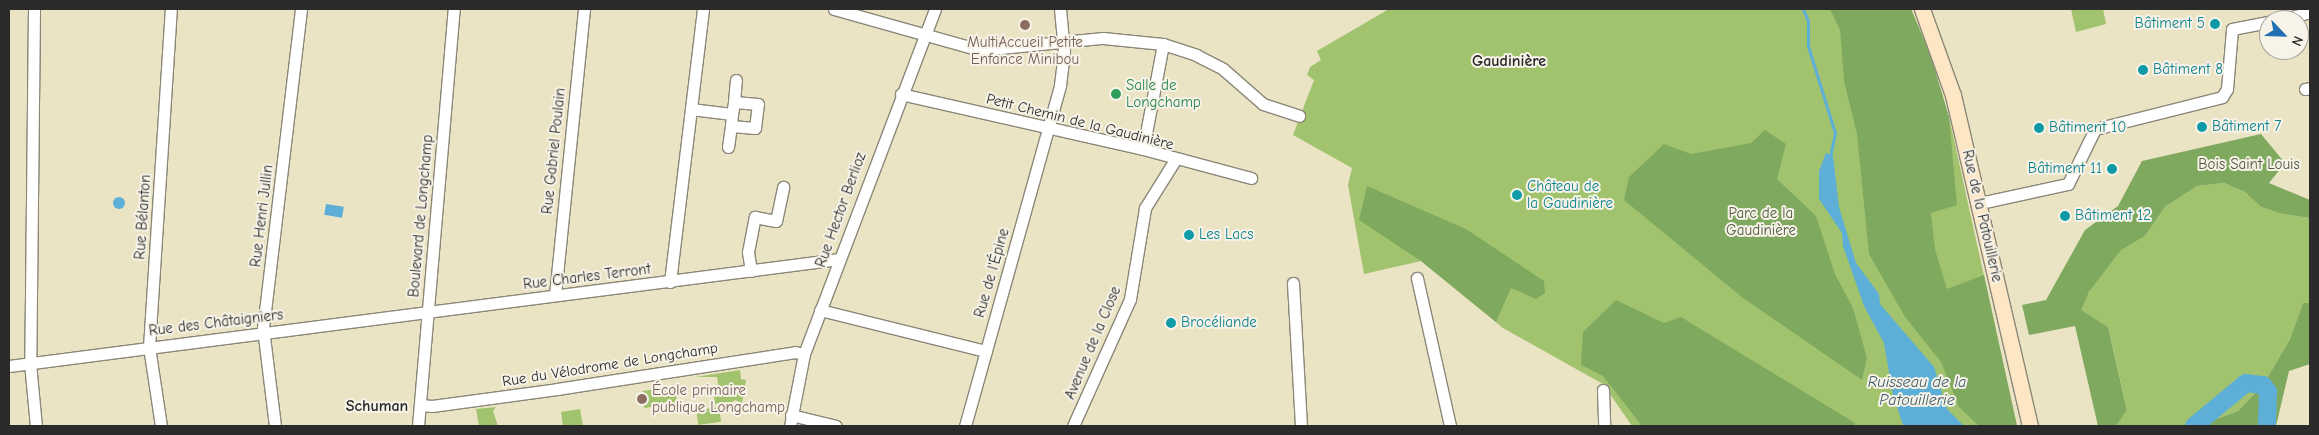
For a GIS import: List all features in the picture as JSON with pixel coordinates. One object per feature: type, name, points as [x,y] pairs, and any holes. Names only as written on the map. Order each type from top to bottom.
[{"type":"street","points":[[34,9],[30,363],[36,426]]},
{"type":"street","name":"Rue Bélanton","points":[[161,426],[149,347],[171,9]]},
{"type":"street","name":"Rue Henri Jullin","points":[[275,426],[263,332],[302,9]]},
{"type":"street","name":"Boulevard de Longchamp","points":[[418,426],[454,9]]},
{"type":"street","name":"Rue Gabriel Poulain","points":[[555,295],[584,9]]},
{"type":"street","points":[[670,282],[703,9]]},
{"type":"street","points":[[834,9],[986,50],[1112,38],[1163,44],[1190,53],[1223,70],[1263,104],[1299,116]]},
{"type":"street","name":"Rue Hector Berlioz","points":[[791,420],[804,354],[901,94],[935,9]]},
{"type":"street","name":"Rue de l'Épine","points":[[966,426],[1060,85],[1063,42],[1060,9]]},
{"type":"street","name":"Rue de la Patouillerie","points":[[1922,9],[1953,95],[1980,203],[2030,426]]},
{"type":"street","points":[[1980,203],[2068,184],[2095,129],[2222,97],[2227,89],[2232,29],[2259,24]]},
{"type":"street","points":[[1142,149],[1163,44]]},
{"type":"street","points":[[728,147],[736,80]]},
{"type":"street","name":"Petit Chemin de la Gaudinière","points":[[901,94],[1142,149],[1175,160],[1251,178]]},
{"type":"street","points":[[691,109],[755,128],[761,100],[734,102]]},
{"type":"street","name":"Avenue de la Close","points":[[1073,426],[1130,299],[1145,208],[1175,160]]},
{"type":"street","points":[[750,271],[748,252],[755,217],[776,221],[783,187]]},
{"type":"street","name":"Rue Charles Terront","points":[[428,312],[839,259]]},
{"type":"street","points":[[1417,278],[1450,426]]},
{"type":"street","points":[[1293,283],[1301,426]]},
{"type":"street","points":[[820,310],[986,350]]},
{"type":"street","name":"Rue des Châtaigniers","points":[[9,366],[428,312]]},
{"type":"street","name":"Rue du Vélodrome de Longchamp","points":[[420,405],[432,406],[558,389],[795,352],[804,354]]},
{"type":"street","points":[[1603,390],[1604,426]]},
{"type":"street","points":[[791,420],[836,426]]},
{"type":"green space","name":"Parc de la Gaudinière","points":[[1389,9],[1911,9],[1930,54],[1949,117],[2017,426],[1632,426],[1603,384],[1503,328],[1421,261],[1364,274],[1348,185],[1352,168],[1293,135],[1314,80],[1307,75],[1310,67],[1321,60],[1317,51]]},
{"type":"green space","points":[[1830,9],[1911,9],[1930,54],[1949,117],[1957,205],[1931,213],[1935,249],[1947,289],[1984,275],[2017,426],[1979,426],[1959,407],[1941,362],[1905,317],[1869,254],[1857,134],[1844,81],[1840,30]]},
{"type":"green space","points":[[2071,9],[2103,9],[2106,24],[2076,32]]},
{"type":"green space","points":[[1765,130],[1786,144],[1777,179],[1816,216],[1835,274],[1853,308],[1867,358],[1862,380],[1743,298],[1624,200],[1629,177],[1664,144],[1691,154],[1751,143]]},
{"type":"green space","name":"Bois Saint Louis","points":[[2261,134],[2285,163],[2269,183],[2310,200],[2310,218],[2282,214],[2261,207],[2245,192],[2224,183],[2197,186],[2165,207],[2145,236],[2121,250],[2089,292],[2081,310],[2108,327],[2127,410],[2116,426],[2098,426],[2075,326],[2029,335],[2022,305],[2046,300],[2085,230],[2118,206],[2142,161]]},
{"type":"green space","points":[[2224,183],[2245,192],[2261,207],[2282,214],[2310,218],[2310,303],[2303,303],[2290,339],[2263,385],[2238,411],[2198,426],[2116,426],[2127,409],[2108,327],[2080,310],[2089,292],[2121,249],[2145,236],[2165,207],[2197,186]]},
{"type":"green space","points":[[1367,186],[1466,229],[1544,281],[1545,293],[1536,299],[1511,288],[1496,322],[1421,261],[1359,220]]},
{"type":"green space","points":[[1616,300],[1664,323],[1681,317],[1855,423],[1854,426],[1642,426],[1603,376],[1581,365],[1583,332]]},
{"type":"green space","points":[[2303,303],[2310,303],[2310,364],[2289,371],[2276,426],[2198,426],[2238,411],[2263,385],[2290,339]]},
{"type":"green space","points":[[740,370],[741,379],[746,380],[742,403],[735,400],[727,406],[727,402],[715,404],[713,390],[719,389],[717,377],[695,377]]},
{"type":"green space","points":[[675,387],[677,404],[644,408],[642,391]]},
{"type":"green space","points":[[496,407],[493,411],[498,426],[479,426],[476,409]]},
{"type":"green space","points":[[719,407],[721,422],[698,425],[696,410]]},
{"type":"green space","points":[[580,409],[583,426],[563,426],[561,412]]},
{"type":"water","name":"Ruisseau de la Patouillerie","points":[[1826,153],[1833,156],[1839,207],[1856,263],[1879,294],[1880,304],[1934,367],[1947,409],[1964,426],[1904,426],[1893,395],[1884,343],[1864,306],[1843,246],[1842,233],[1819,199],[1819,171]]},
{"type":"water","points":[[121,197],[124,198],[124,208],[117,209],[114,208],[113,201],[114,198]]},
{"type":"water","points":[[326,204],[344,207],[342,218],[324,215]]},
{"type":"waterway","name":"Ruisseau de la Patouillerie","points":[[1803,9],[1808,21],[1808,46],[1835,133],[1830,157]]},
{"type":"waterway","points":[[2194,426],[2246,383],[2263,385],[2268,392],[2267,426]]},
{"type":"place","name":"Bâtiment 5","points":[[2215,24]]},
{"type":"place","name":"MultiAccueil Petite Enfance Minibou","points":[[1025,25]]},
{"type":"place","name":"Bâtiment 8","points":[[2143,70]]},
{"type":"place","name":"Salle de Longchamp","points":[[1116,94]]},
{"type":"place","name":"Bâtiment 7","points":[[2202,127]]},
{"type":"place","name":"Bâtiment 10","points":[[2039,128]]},
{"type":"place","name":"Bâtiment 11","points":[[2112,169]]},
{"type":"place","name":"Château de la Gaudinière","points":[[1517,195]]},
{"type":"place","name":"Bâtiment 12","points":[[2065,216]]},
{"type":"place","name":"Les Lacs","points":[[1189,235]]},
{"type":"place","name":"Brocéliande","points":[[1171,323]]},
{"type":"place","name":"École primaire publique Longchamp","points":[[642,399]]},
{"type":"district","name":"Gaudinière","points":[[1509,61]]},
{"type":"district","name":"Schuman","points":[[377,406]]}]
